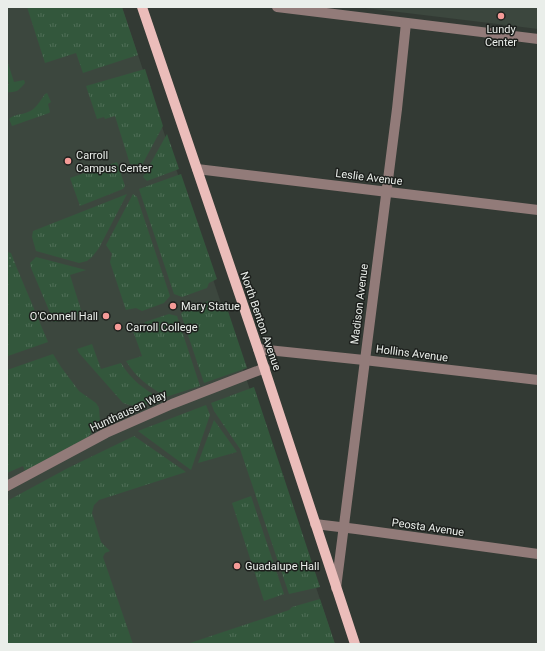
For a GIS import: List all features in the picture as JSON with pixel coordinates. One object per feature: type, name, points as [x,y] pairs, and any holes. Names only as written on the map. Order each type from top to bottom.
[{"type":"main road","name":"North Benton Avenue","points":[[142,7],[265,368],[355,644]]},
{"type":"street","points":[[277,7],[538,39]]},
{"type":"street","name":"Madison Avenue","points":[[336,588],[406,23]]},
{"type":"street","name":"Leslie Avenue","points":[[196,169],[538,210]]},
{"type":"street","name":"Hollins Avenue","points":[[258,349],[538,380]]},
{"type":"street","name":"Hunthausen Way","points":[[7,486],[106,433],[180,401],[265,368]]},
{"type":"street","name":"Peosta Avenue","points":[[315,524],[538,554]]},
{"type":"shaded area","name":"Carroll College","points":[[7,7],[122,7],[335,644],[7,644]]},
{"type":"shaded area","points":[[357,7],[538,7],[538,29]]},
{"type":"green space","points":[[27,7],[122,7],[138,55],[83,73],[76,53],[45,63]]},
{"type":"green space","points":[[7,60],[14,82],[24,80],[25,83],[13,92],[7,92],[7,85],[9,84],[7,78]]},
{"type":"green space","points":[[145,69],[163,126],[142,165],[130,164],[115,116],[105,119],[104,117],[97,119],[86,86]]},
{"type":"green space","points":[[47,93],[51,102],[48,104],[49,113],[12,126],[9,119],[13,116],[31,111]]},
{"type":"green space","points":[[167,134],[179,169],[147,181],[143,177]]},
{"type":"green space","points":[[117,162],[125,186],[123,189],[80,206],[70,178]]},
{"type":"green space","points":[[181,174],[217,279],[209,283],[207,288],[182,297],[174,294],[139,189]]},
{"type":"green space","points":[[127,194],[99,248],[87,261],[79,263],[36,251],[32,237],[33,231]]},
{"type":"green space","points":[[133,194],[137,197],[170,296],[164,303],[142,311],[136,308],[126,310],[110,262],[112,254],[106,245]]},
{"type":"green space","points":[[7,252],[11,253],[16,266],[7,269]]},
{"type":"green space","points":[[36,257],[86,270],[70,275],[82,313],[75,315],[77,319],[54,322],[31,268],[30,263]]},
{"type":"green space","points":[[16,266],[48,342],[8,356],[7,269]]},
{"type":"green space","points":[[212,300],[218,304],[225,302],[247,368],[204,383],[181,314],[186,308]]},
{"type":"green space","points":[[169,314],[177,316],[200,386],[166,397],[149,386],[139,377],[126,361],[142,356],[133,331],[143,328],[145,322]]},
{"type":"green space","points":[[92,344],[101,369],[121,363],[138,384],[161,399],[142,405],[123,403],[77,349]]},
{"type":"green space","points":[[53,354],[79,391],[96,403],[99,408],[100,421],[88,437],[25,471],[23,466],[7,473],[7,370]]},
{"type":"green space","points":[[254,387],[320,587],[289,594],[240,449],[214,411],[211,403]]},
{"type":"green space","points":[[206,405],[210,415],[191,470],[138,431]]},
{"type":"green space","points":[[214,420],[237,452],[198,463]]},
{"type":"green space","points":[[134,436],[186,472],[99,500],[94,505],[92,513],[101,542],[110,551],[105,553],[103,557],[133,644],[7,644],[7,501],[68,468]]},
{"type":"green space","points":[[251,496],[284,594],[264,601],[232,503]]},
{"type":"green space","points":[[320,599],[335,644],[187,644],[289,610],[292,607]]},
{"type":"place","name":"Lundy Center","points":[[501,16]]},
{"type":"place","name":"Carroll Campus Center","points":[[68,161]]},
{"type":"place","name":"Mary Statue","points":[[173,306]]},
{"type":"place","name":"O'Connell Hall","points":[[106,316]]},
{"type":"place","name":"Carroll College","points":[[118,327]]},
{"type":"place","name":"Guadalupe Hall","points":[[237,566]]}]
